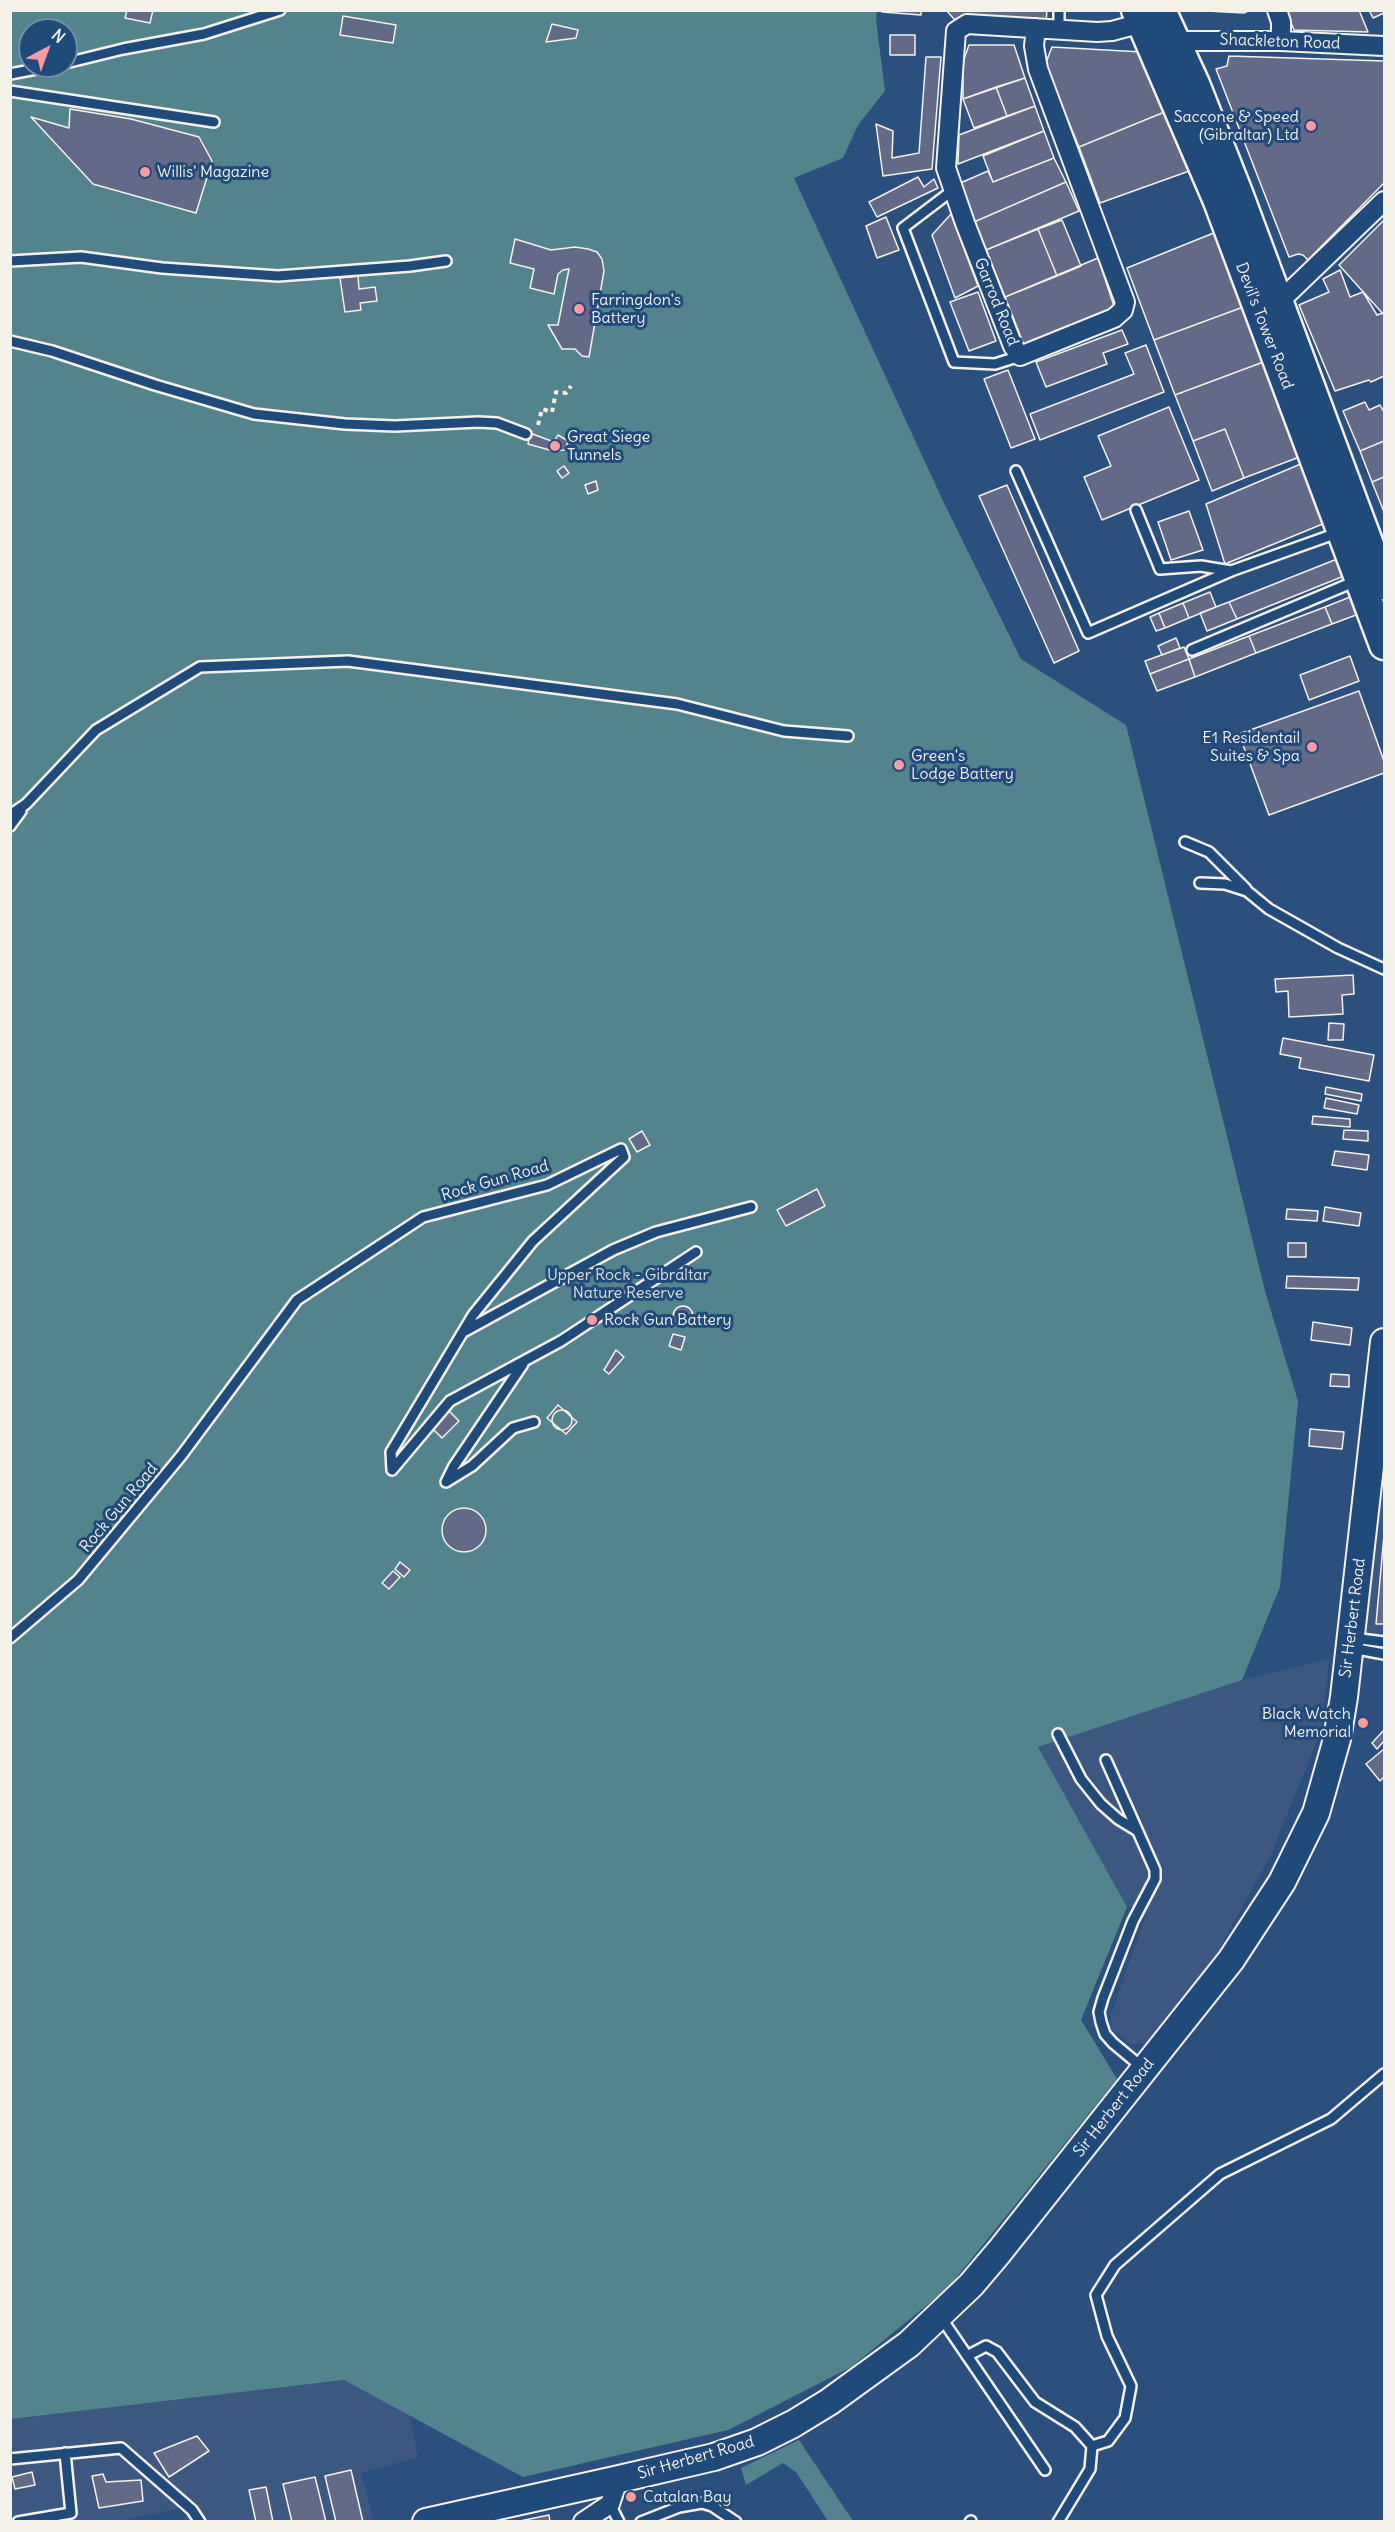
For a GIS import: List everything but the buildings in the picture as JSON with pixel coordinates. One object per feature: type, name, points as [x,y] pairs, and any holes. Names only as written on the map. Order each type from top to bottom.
[{"type":"main road","name":"Devil's Tower Road","points":[[1146,15],[1176,40],[1221,149],[1279,302],[1352,528]]},
{"type":"main road","name":"Devil's Tower Road","points":[[1146,15],[1218,201],[1352,528],[1372,582],[1384,645]]},
{"type":"main road","name":"Sir Herbert Road","points":[[426,2522],[613,2492],[757,2442],[793,2424],[867,2377],[940,2316],[999,2252],[1238,1951],[1282,1882],[1316,1813],[1337,1739],[1351,1643],[1384,1342]]},
{"type":"street","points":[[1277,10],[1281,22],[1281,40]]},
{"type":"street","name":"Garrod Road","points":[[1036,28],[1034,46],[1038,69],[1125,302],[1123,310],[1114,318],[1020,356],[1013,346],[946,168],[956,31],[967,24],[1112,31],[1146,15]]},
{"type":"street","name":"Shackleton Road","points":[[1176,40],[1281,40],[1384,46]]},
{"type":"street","points":[[1279,302],[1384,201]]},
{"type":"street","points":[[1352,528],[1384,547]]},
{"type":"street","points":[[583,2522],[613,2492]]},
{"type":"lane","points":[[78,60],[204,34],[280,10]]},
{"type":"lane","points":[[1059,10],[1059,29]]},
{"type":"lane","points":[[10,91],[214,122]]},
{"type":"lane","points":[[953,190],[903,228],[954,362],[995,364],[1020,356]]},
{"type":"lane","points":[[10,261],[81,257],[162,268],[278,276],[446,261]]},
{"type":"lane","points":[[10,341],[52,351],[155,386],[254,414],[385,426],[488,422],[526,434]]},
{"type":"lane","points":[[1016,471],[1088,633],[1231,572],[1352,528]]},
{"type":"lane","points":[[1136,510],[1160,569],[1201,566],[1231,572]]},
{"type":"lane","points":[[1192,650],[1372,582]]},
{"type":"lane","points":[[10,826],[26,804],[96,730],[200,667],[348,661],[677,704],[784,731],[848,736]]},
{"type":"lane","points":[[10,815],[26,804]]},
{"type":"lane","points":[[1185,842],[1209,852],[1247,891],[1269,909],[1374,966],[1384,969]]},
{"type":"lane","points":[[1200,883],[1225,884],[1247,891]]},
{"type":"lane","name":"Rock Gun Road","points":[[10,1638],[78,1580],[181,1456],[297,1300],[423,1217],[547,1185],[621,1149],[624,1157],[533,1241],[473,1316],[391,1452],[392,1470],[450,1401],[525,1362]]},
{"type":"lane","points":[[465,1331],[613,1250],[656,1232],[751,1207]]},
{"type":"lane","points":[[534,1422],[513,1428],[472,1466],[446,1482],[454,1466],[525,1362],[561,1341],[696,1252]]},
{"type":"lane","points":[[1351,1643],[1384,1642]]},
{"type":"lane","points":[[1351,1643],[1384,1654]]},
{"type":"lane","points":[[1058,1734],[1081,1779],[1101,1804],[1136,1830]]},
{"type":"lane","points":[[1106,1760],[1155,1870],[1155,1880],[1133,1921],[1099,2012],[1105,2034],[1145,2070]]},
{"type":"lane","points":[[1092,2446],[1108,2441],[1125,2418],[1131,2386],[1107,2336],[1096,2295],[1115,2265],[1220,2174],[1331,2119],[1384,2074]]},
{"type":"lane","points":[[940,2316],[1045,2470]]},
{"type":"lane","points":[[967,2356],[986,2346],[997,2352],[1035,2402],[1075,2427],[1092,2446],[1090,2469],[1058,2522]]},
{"type":"lane","points":[[10,2459],[122,2448],[192,2510],[200,2522]]},
{"type":"lane","points":[[18,2522],[71,2513],[65,2453]]},
{"type":"lane","points":[[613,2492],[619,2522]]},
{"type":"lane","points":[[641,2522],[679,2507],[702,2503],[734,2521]]},
{"type":"path","points":[[542,409],[552,412],[556,392],[566,393],[571,386]]},
{"type":"shaded area","points":[[1384,1414],[1384,1638],[1362,1636]]},
{"type":"shaded area","points":[[1329,1659],[1321,1731],[1270,1856],[1210,1966],[1149,2043],[1131,2044],[1111,2028],[1111,2015],[1149,1907],[1127,1907],[1038,1746],[1242,1680]]},
{"type":"shaded area","points":[[344,2380],[410,2416],[418,2457],[361,2473],[374,2521],[187,2521],[182,2508],[119,2521],[11,2521],[10,2419]]},
{"type":"green space","name":"Upper Rock - Gibraltar Nature Reserve","points":[[10,11],[877,11],[876,20],[885,91],[858,125],[843,158],[794,178],[943,501],[1021,659],[1126,725],[1265,1291],[1298,1401],[1280,1587],[1242,1680],[1038,1747],[1127,1907],[1081,2020],[1117,2079],[948,2288],[851,2367],[728,2430],[523,2477],[344,2380],[11,2419]]},
{"type":"green space","points":[[799,2440],[853,2521],[828,2521],[796,2472],[783,2463],[746,2485],[741,2468]]},
{"type":"place","name":"Saccone & Speed (Gibraltar) Ltd","points":[[1311,126]]},
{"type":"place","name":"Willis' Magazine","points":[[145,172]]},
{"type":"place","name":"Farringdon's Battery","points":[[579,309]]},
{"type":"place","name":"Great Siege Tunnels","points":[[555,446]]},
{"type":"place","name":"E1 Residentail Suites & Spa","points":[[1312,747]]},
{"type":"place","name":"Green's Lodge Battery","points":[[899,765]]},
{"type":"place","name":"Rock Gun Battery","points":[[592,1320]]},
{"type":"place","name":"Black Watch Memorial","points":[[1363,1723]]},
{"type":"place","name":"Catalan Bay","points":[[631,2497]]}]
